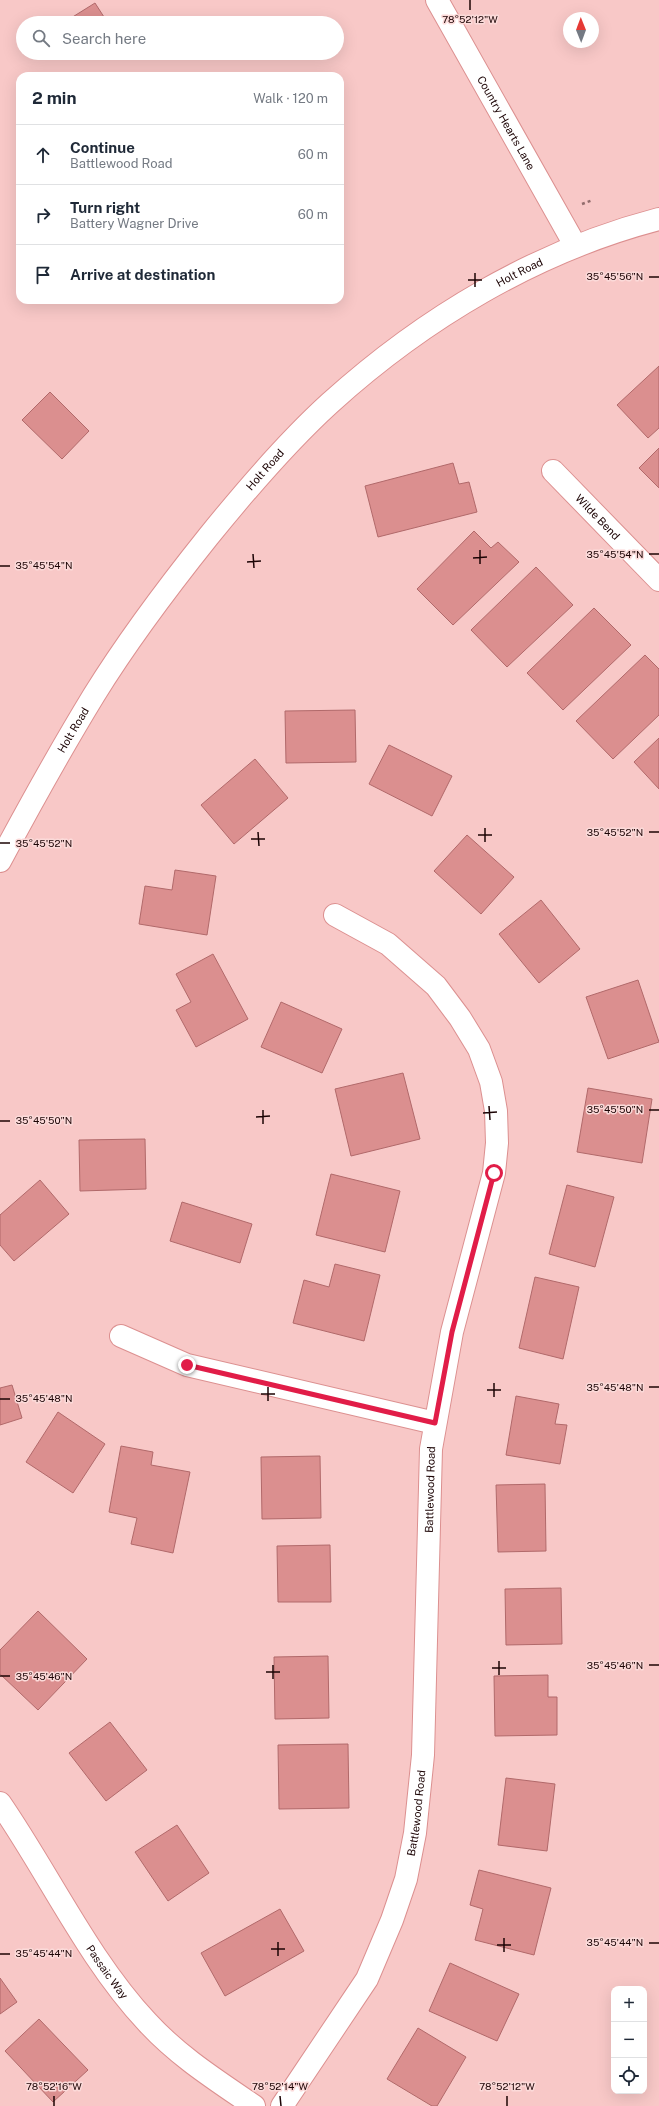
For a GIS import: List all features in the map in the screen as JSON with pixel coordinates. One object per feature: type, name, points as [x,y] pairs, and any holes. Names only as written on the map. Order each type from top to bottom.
[{"type":"street","name":"Country Hearts Lane","points":[[437,0],[575,245]]},
{"type":"street","name":"Holt Road","points":[[0,861],[42,783],[95,694],[169,585],[276,458],[329,404],[390,353],[432,321],[476,294],[575,245],[659,218]]},
{"type":"street","name":"Wilde Bend","points":[[553,471],[659,580]]},
{"type":"street","name":"Battlewood Road","points":[[282,2106],[367,1979],[389,1927],[406,1879],[415,1834],[423,1755],[431,1449],[452,1332],[494,1173],[497,1143],[496,1111],[491,1082],[479,1049],[460,1018],[436,986],[388,944],[335,915]]},
{"type":"street","points":[[121,1336],[187,1365],[435,1423]]},
{"type":"street","name":"Passaic Way","points":[[0,1803],[108,1974],[146,2022],[184,2058],[254,2106]]},
{"type":"building","points":[[95,3],[103,16],[74,16]]},
{"type":"building","points":[[659,366],[659,428],[648,438],[617,405]]},
{"type":"building","points":[[50,392],[89,431],[62,459],[22,420]]},
{"type":"building","points":[[659,448],[659,488],[639,468]]},
{"type":"building","points":[[453,463],[459,484],[469,482],[477,512],[378,537],[365,486]]},
{"type":"building","points":[[474,531],[491,548],[498,542],[519,562],[453,625],[417,589]]},
{"type":"building","points":[[536,567],[573,605],[507,667],[471,630]]},
{"type":"building","points":[[594,608],[631,645],[563,710],[527,673]]},
{"type":"building","points":[[645,655],[659,669],[659,715],[613,759],[576,721]]},
{"type":"building","points":[[355,710],[356,762],[286,763],[285,711]]},
{"type":"building","points":[[659,738],[659,789],[634,762]]},
{"type":"building","points":[[389,745],[452,776],[432,816],[369,784]]},
{"type":"building","points":[[255,759],[288,798],[234,844],[201,805]]},
{"type":"building","points":[[467,835],[514,877],[481,914],[434,871]]},
{"type":"building","points":[[175,870],[216,876],[207,935],[139,924],[145,886],[172,890]]},
{"type":"building","points":[[541,900],[580,949],[539,983],[499,934]]},
{"type":"building","points":[[213,954],[248,1019],[196,1047],[176,1010],[191,1002],[176,974]]},
{"type":"building","points":[[638,980],[659,1042],[608,1059],[586,997]]},
{"type":"building","points":[[281,1002],[342,1029],[322,1073],[261,1047]]},
{"type":"building","points":[[403,1073],[420,1139],[351,1156],[335,1089]]},
{"type":"building","points":[[588,1088],[652,1099],[642,1163],[577,1152]]},
{"type":"building","points":[[145,1139],[146,1189],[80,1191],[79,1140]]},
{"type":"building","points":[[331,1174],[400,1191],[385,1252],[316,1235]]},
{"type":"building","points":[[40,1180],[69,1214],[14,1261],[0,1245],[0,1215]]},
{"type":"building","points":[[567,1185],[614,1197],[595,1267],[549,1254]]},
{"type":"building","points":[[182,1202],[252,1224],[240,1263],[170,1241]]},
{"type":"building","points":[[335,1264],[380,1275],[364,1341],[293,1323],[304,1280],[329,1287]]},
{"type":"building","points":[[535,1277],[579,1287],[563,1359],[519,1348]]},
{"type":"building","points":[[12,1385],[22,1418],[0,1425],[0,1388]]},
{"type":"building","points":[[516,1396],[559,1404],[555,1424],[567,1425],[560,1464],[506,1455]]},
{"type":"building","points":[[58,1412],[105,1444],[73,1493],[26,1462]]},
{"type":"building","points":[[121,1446],[153,1452],[151,1465],[190,1472],[173,1553],[131,1544],[137,1518],[109,1512]]},
{"type":"building","points":[[320,1456],[321,1518],[262,1519],[261,1457]]},
{"type":"building","points":[[545,1484],[546,1551],[498,1552],[496,1485]]},
{"type":"building","points":[[330,1545],[331,1602],[278,1602],[277,1546]]},
{"type":"building","points":[[561,1588],[562,1644],[506,1645],[505,1589]]},
{"type":"building","points":[[38,1611],[87,1659],[38,1710],[0,1674],[0,1650]]},
{"type":"building","points":[[328,1656],[329,1718],[275,1719],[274,1657]]},
{"type":"building","points":[[548,1675],[548,1697],[557,1697],[557,1735],[495,1736],[494,1676]]},
{"type":"building","points":[[110,1722],[147,1770],[106,1801],[69,1753]]},
{"type":"building","points":[[348,1744],[349,1808],[279,1809],[278,1745]]},
{"type":"building","points":[[506,1778],[555,1784],[547,1851],[498,1845]]},
{"type":"building","points":[[177,1825],[209,1873],[168,1901],[135,1852]]},
{"type":"building","points":[[479,1870],[551,1888],[534,1955],[475,1940],[483,1909],[470,1905]]},
{"type":"building","points":[[280,1909],[304,1951],[225,1996],[201,1953]]},
{"type":"building","points":[[450,1963],[519,1994],[497,2041],[429,2011]]},
{"type":"building","points":[[0,1978],[17,2002],[0,2014]]},
{"type":"building","points":[[39,2019],[88,2070],[53,2102],[5,2051]]},
{"type":"building","points":[[418,2028],[466,2057],[437,2106],[432,2106],[387,2079]]},
{"type":"route","points":[[187,1365],[435,1423],[452,1332],[476,1248],[494,1173]]}]
